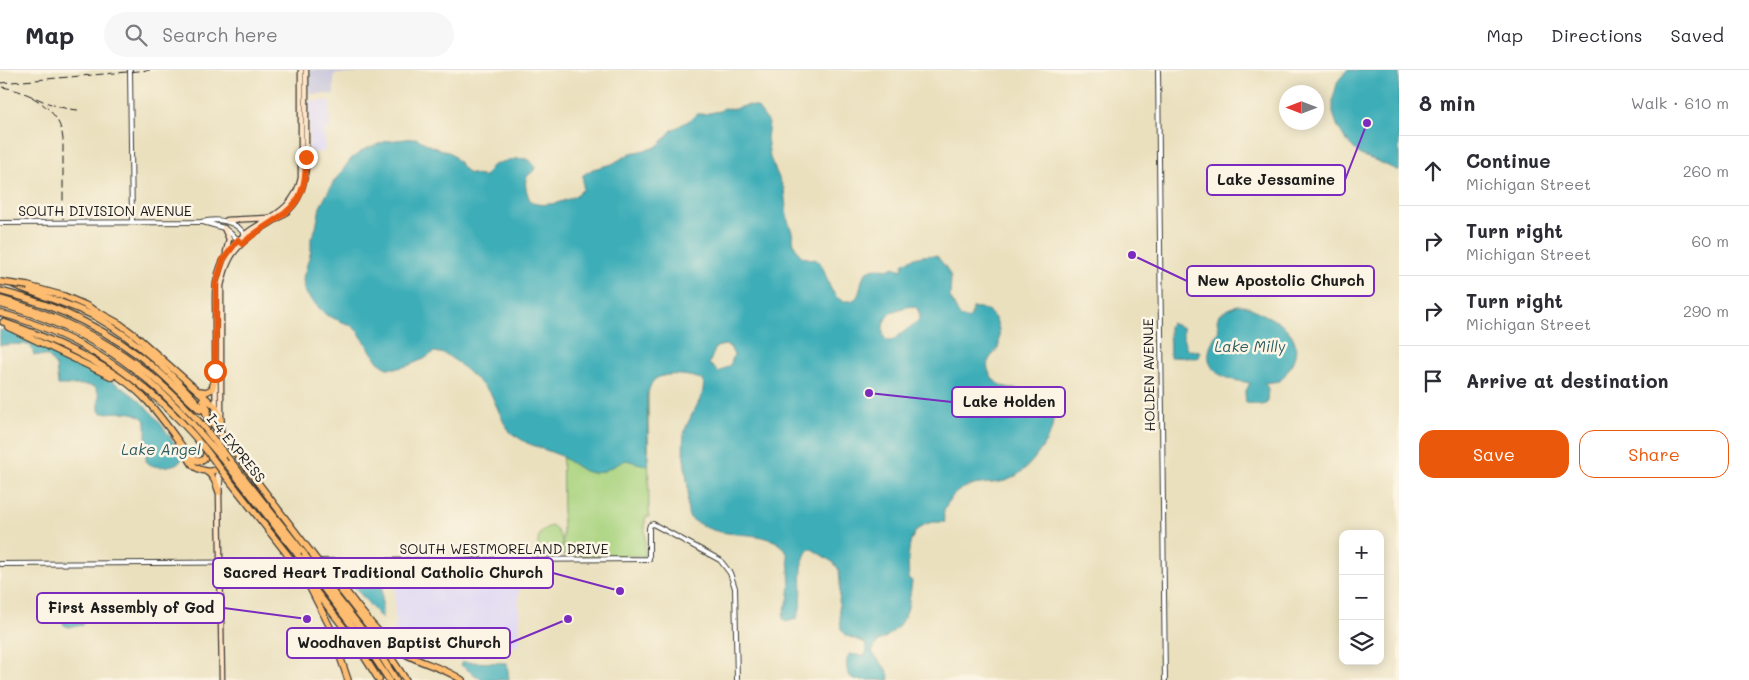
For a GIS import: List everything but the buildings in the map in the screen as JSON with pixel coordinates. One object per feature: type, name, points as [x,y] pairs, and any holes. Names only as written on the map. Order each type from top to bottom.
[{"type":"highway","points":[[0,282],[56,293],[86,304],[120,324],[216,407],[221,420]]},
{"type":"highway","points":[[26,288],[95,317],[137,344],[169,372],[205,411],[207,416]]},
{"type":"highway","points":[[0,291],[54,309],[109,336],[157,370],[207,416],[372,630],[406,680]]},
{"type":"highway","points":[[41,295],[61,299],[86,308],[116,324],[140,340]]},
{"type":"highway","name":"I-4 EXPRESS","points":[[0,299],[66,322],[115,350],[161,383],[184,404],[225,454],[301,555],[306,569],[362,639],[389,680]]},
{"type":"highway","name":"I-4 EXPRESS","points":[[0,304],[65,326],[101,346],[136,370],[164,393],[202,434],[221,466],[301,555]]},
{"type":"highway","points":[[0,313],[56,332],[97,354],[131,376],[175,415],[203,446],[287,554],[306,569],[379,680]]},
{"type":"highway","points":[[1,322],[17,324],[38,331],[88,354],[122,374],[131,376]]},
{"type":"highway","points":[[1,322],[110,376],[128,388],[158,414]]},
{"type":"highway","points":[[1,322],[39,336],[99,365],[139,393],[158,414],[194,466],[206,471],[214,479],[219,492]]},
{"type":"highway","points":[[180,376],[204,392],[212,389],[215,378]]},
{"type":"highway","points":[[188,455],[198,461],[205,459],[206,454],[208,410],[203,398],[196,390]]},
{"type":"highway","points":[[206,471],[221,466]]},
{"type":"highway","points":[[323,568],[332,573],[394,646],[409,656],[449,672],[462,680]]},
{"type":"highway","points":[[306,569],[330,627],[348,680]]},
{"type":"highway","name":"I-4 EXPRESS","points":[[306,569],[375,646],[396,680]]},
{"type":"main road","points":[[222,680],[219,492],[221,466],[221,286],[228,262],[244,234],[285,208],[299,189],[301,178],[301,70]]},
{"type":"main road","points":[[223,260],[240,242],[289,211],[302,192],[306,166],[306,70]]},
{"type":"main road","points":[[227,220],[272,218]]},
{"type":"main road","points":[[221,466],[215,378],[216,290],[229,239],[224,228]]},
{"type":"street","points":[[130,70],[132,222]]},
{"type":"street","name":"HOLDEN AVENUE","points":[[1158,70],[1165,680]]},
{"type":"street","name":"SOUTH DIVISION AVENUE","points":[[0,223],[201,222],[219,219],[227,220]]},
{"type":"street","points":[[224,228],[227,220],[244,234],[247,239]]},
{"type":"street","name":"SOUTH DIVISION AVENUE","points":[[201,222],[224,228],[240,242]]},
{"type":"street","name":"SOUTH WESTMORELAND DRIVE","points":[[0,564],[649,559],[649,526],[653,524],[710,553],[726,566],[730,573],[735,588],[737,680]]},
{"type":"shaded area","points":[[309,70],[357,70],[356,74],[334,74],[334,94],[309,94]]},
{"type":"shaded area","points":[[309,101],[330,101],[330,129],[325,129],[325,151],[317,153],[309,151]]},
{"type":"shaded area","points":[[515,561],[518,566],[519,646],[410,646],[398,640],[395,633],[395,563]]},
{"type":"green space","points":[[648,388],[649,517],[645,518],[645,556],[563,556],[562,389]]},
{"type":"green space","points":[[551,526],[561,538],[561,553],[550,552],[543,554],[539,551],[538,539],[544,530]]},
{"type":"water","points":[[1347,70],[1399,70],[1399,171],[1360,155],[1345,139],[1337,125],[1333,113],[1333,98],[1338,81]]},
{"type":"water","points":[[749,105],[757,107],[769,123],[767,138],[770,158],[784,189],[787,218],[794,244],[803,257],[817,260],[821,264],[829,286],[837,297],[845,301],[852,301],[856,298],[864,275],[871,269],[891,269],[894,267],[902,270],[903,264],[915,258],[937,256],[951,277],[950,297],[960,316],[968,319],[973,308],[978,308],[991,314],[996,321],[999,329],[999,344],[989,360],[988,369],[990,374],[996,382],[1004,386],[1040,395],[1047,401],[1052,410],[1053,423],[1049,436],[1027,467],[1008,480],[977,484],[962,489],[955,494],[946,506],[945,522],[929,523],[916,532],[910,546],[908,563],[909,579],[912,581],[907,610],[898,626],[887,637],[878,641],[872,652],[887,670],[890,680],[853,680],[848,673],[846,664],[849,654],[864,656],[867,651],[865,643],[847,636],[841,629],[839,570],[834,563],[812,549],[808,550],[802,566],[799,611],[796,619],[786,622],[783,616],[790,584],[788,558],[785,550],[770,539],[717,531],[689,517],[683,442],[686,428],[702,394],[703,380],[685,375],[671,375],[659,377],[652,383],[647,396],[648,466],[626,460],[602,472],[584,471],[559,455],[527,443],[511,433],[504,423],[491,394],[457,362],[445,354],[434,352],[424,359],[407,366],[387,368],[378,362],[359,333],[352,326],[326,315],[304,290],[303,278],[311,251],[311,238],[316,228],[320,207],[333,183],[351,159],[365,149],[387,141],[416,138],[451,153],[468,173],[485,177],[489,169],[498,163],[514,159],[527,159],[531,161],[535,168],[526,180],[527,193],[531,202],[551,204],[566,200],[579,193],[583,189],[583,175],[593,169],[612,164],[631,153],[654,148],[672,130],[690,120],[696,114],[720,111],[724,108],[733,109]],"holes":[[[912,306],[917,308],[920,315],[918,321],[893,340],[886,340],[883,334],[886,318],[897,310]],[[725,345],[730,347],[734,355],[730,365],[719,372],[709,364],[716,347]]]},
{"type":"water","name":"Lake Milly","points":[[1237,305],[1245,306],[1278,322],[1292,336],[1295,344],[1296,352],[1288,371],[1280,381],[1264,383],[1268,388],[1267,403],[1263,405],[1246,403],[1245,393],[1250,383],[1232,380],[1219,374],[1210,363],[1209,350],[1219,330],[1217,321],[1219,314]]},
{"type":"water","points":[[1171,323],[1183,328],[1183,338],[1187,349],[1200,352],[1198,358],[1170,357],[1169,326]]},
{"type":"water","name":"Lake Angel","points":[[0,330],[26,338],[101,375],[136,398],[146,407],[170,437],[182,457],[180,462],[162,467],[149,464],[146,461],[146,423],[143,418],[126,412],[102,413],[99,411],[99,394],[95,387],[86,385],[58,385],[56,366],[48,356],[34,355],[31,346],[24,344],[0,345]]},
{"type":"water","points":[[349,574],[381,574],[382,577],[382,617],[346,577]]},
{"type":"water","points":[[65,612],[82,614],[83,625],[69,627],[64,625],[61,617]]},
{"type":"water","points":[[462,662],[507,663],[509,680],[482,680],[461,665]]},
{"type":"railway","points":[[0,83],[150,70]]},
{"type":"railway","points":[[2,87],[57,106],[78,110]]},
{"type":"railway","points":[[32,97],[53,114],[62,132],[63,219]]},
{"type":"place","name":"Lake Jessamine","points":[[1367,123]]},
{"type":"place","name":"New Apostolic Church","points":[[1132,255]]},
{"type":"place","name":"Lake Holden","points":[[869,393]]},
{"type":"place","name":"Sacred Heart Traditional Catholic Church","points":[[620,591]]},
{"type":"place","name":"First Assembly of God","points":[[307,619]]},
{"type":"place","name":"Woodhaven Baptist Church","points":[[568,619]]},
{"type":"route","points":[[215,371],[216,283],[223,260],[238,240],[242,244],[289,211],[302,192],[305,182],[306,157]]}]
